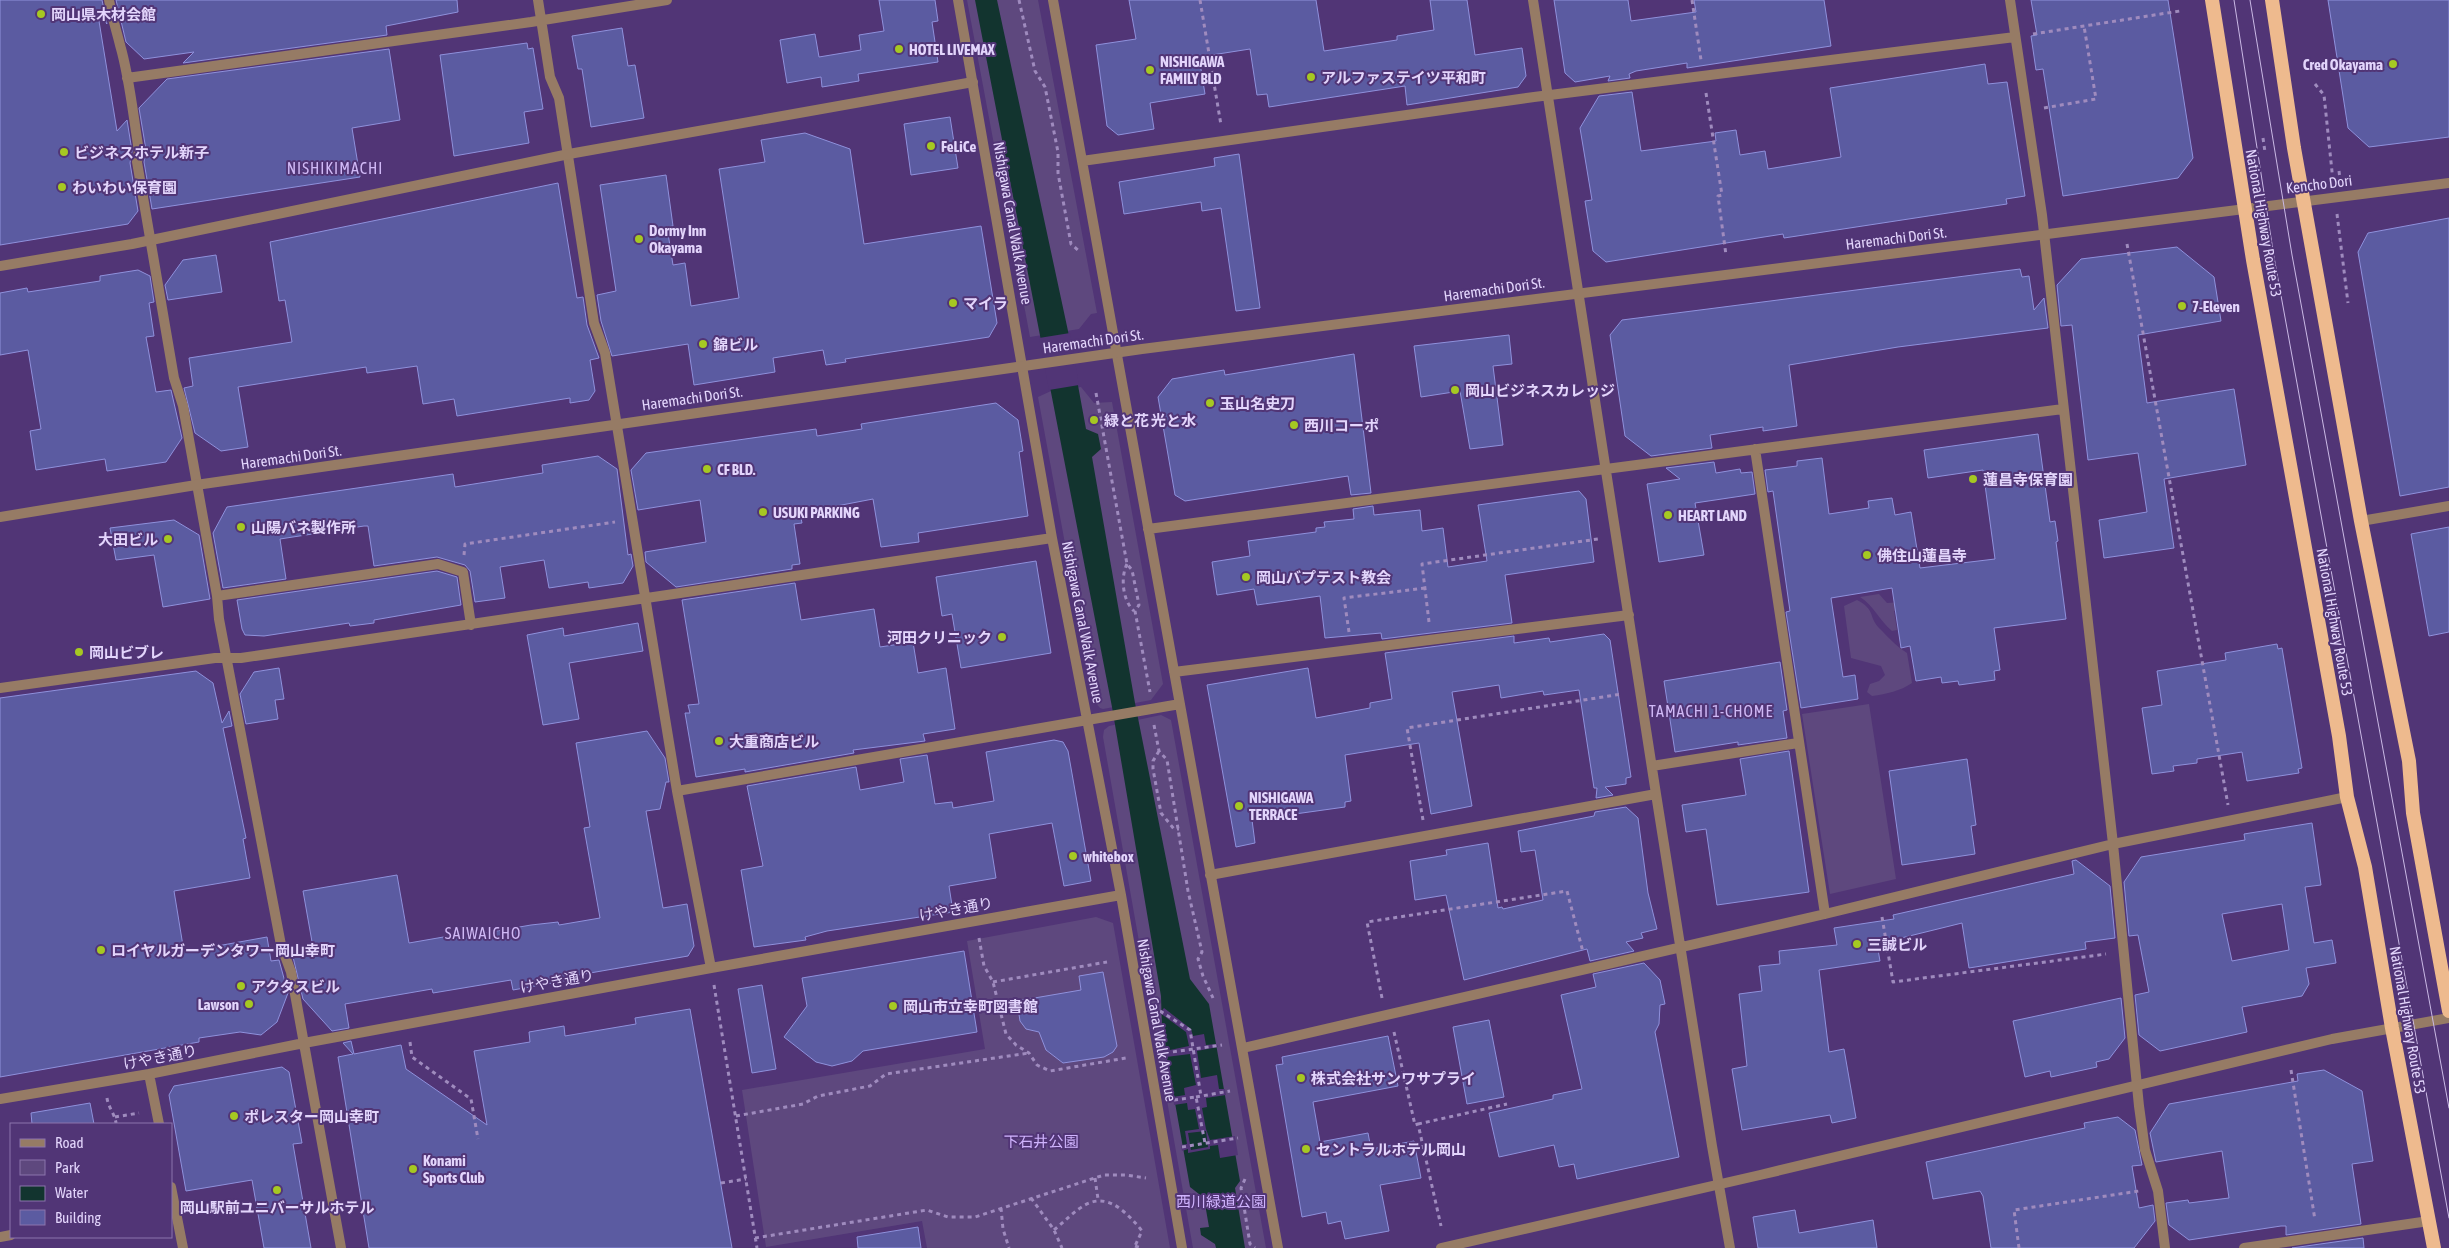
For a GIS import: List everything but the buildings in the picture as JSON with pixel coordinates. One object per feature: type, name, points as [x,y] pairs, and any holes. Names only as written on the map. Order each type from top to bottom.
[{"type":"highway","name":"National Highway Route 53","points":[[2212,0],[2244,208],[2339,736],[2347,797],[2365,867],[2392,1028],[2434,1248]]},
{"type":"highway","points":[[2272,0],[2303,200],[2361,521],[2409,761],[2413,813],[2449,1011]]},
{"type":"street","points":[[109,0],[127,78],[139,151],[137,162],[174,378],[183,406],[196,485],[218,596],[219,619],[281,945],[291,972],[341,1248]]},
{"type":"street","points":[[538,0],[550,77],[559,98],[569,154],[594,323],[605,353],[677,791],[712,968]]},
{"type":"street","points":[[127,78],[541,20],[667,0]]},
{"type":"street","name":"Nishigawa Canal Walk Avenue","points":[[958,0],[974,82],[1052,538],[1121,895],[1182,1248]]},
{"type":"street","points":[[1053,0],[1278,1248]]},
{"type":"street","points":[[1533,0],[1550,96],[1656,794],[1730,1248]]},
{"type":"street","points":[[2010,0],[2044,234],[2113,844],[2137,1086],[2145,1150],[2158,1191],[2165,1248]]},
{"type":"street","points":[[1082,161],[1550,96],[2015,37]]},
{"type":"street","points":[[0,266],[151,239],[569,154],[974,82]]},
{"type":"street","name":"Kencho Dori","points":[[2192,214],[2449,183]]},
{"type":"street","name":"Haremachi Dori St.","points":[[0,517],[196,485],[1022,365],[2192,214]]},
{"type":"street","points":[[1148,529],[2063,409]]},
{"type":"street","points":[[1755,449],[1825,914]]},
{"type":"street","points":[[2361,521],[2449,506]]},
{"type":"street","points":[[0,688],[227,658],[240,658],[1052,538]]},
{"type":"street","points":[[218,596],[438,564],[463,572],[471,625]]},
{"type":"street","points":[[1174,672],[1629,615]]},
{"type":"street","points":[[677,791],[1180,704]]},
{"type":"street","points":[[1652,766],[1798,743]]},
{"type":"street","points":[[1210,874],[1656,794]]},
{"type":"street","points":[[1243,1048],[1682,948],[2113,844],[2347,797]]},
{"type":"street","name":"けやき通り","points":[[0,1099],[149,1074],[407,1024],[1121,895]]},
{"type":"street","points":[[1441,1248],[2332,1039],[2449,1018]]},
{"type":"street","points":[[149,1074],[159,1123]]},
{"type":"street","points":[[172,1192],[183,1248]]},
{"type":"street","points":[[2244,1248],[2429,1221]]},
{"type":"path","points":[[1018,0],[1035,72],[1045,87],[1071,244],[1080,252],[1081,257]]},
{"type":"path","points":[[1200,0],[1224,140]]},
{"type":"path","points":[[1692,0],[1722,195],[1718,196],[1726,255]]},
{"type":"path","points":[[2015,37],[2180,11]]},
{"type":"path","points":[[2026,111],[2096,99],[2084,26]]},
{"type":"path","points":[[2315,84],[2324,95],[2329,141]]},
{"type":"path","points":[[2263,138],[2266,152]]},
{"type":"path","points":[[2128,244],[2230,821]]},
{"type":"path","points":[[2341,252],[2348,303]]},
{"type":"path","points":[[1096,393],[1127,564],[1132,570],[1138,605],[1134,612]]},
{"type":"path","points":[[463,572],[466,544],[632,519]]},
{"type":"path","points":[[1431,640],[1422,564],[1600,539]]},
{"type":"path","points":[[1127,564],[1122,574],[1128,605],[1134,612],[1160,751],[1167,760],[1188,891],[1202,952],[1198,959],[1202,976],[1214,1000]]},
{"type":"path","points":[[1351,650],[1344,598],[1425,588]]},
{"type":"path","points":[[1426,835],[1407,728],[1624,693]]},
{"type":"path","points":[[1160,751],[1153,761],[1153,769],[1161,813],[1174,829],[1179,829]]},
{"type":"path","points":[[1441,1226],[1418,1124],[1415,1124],[1367,922],[1567,891],[1588,969]]},
{"type":"path","points":[[1879,901],[1892,982],[2112,953]]},
{"type":"path","points":[[978,932],[984,966],[993,982],[1006,1034],[1029,1053],[1037,1065],[1050,1071],[1126,1058]]},
{"type":"path","points":[[993,982],[1107,962]]},
{"type":"path","points":[[712,968],[757,1248]]},
{"type":"path","points":[[1160,1011],[1190,1030],[1201,1096]]},
{"type":"path","points":[[407,1024],[412,1057],[471,1099],[478,1140]]},
{"type":"path","points":[[1220,1036],[1220,1045],[1224,1054]]},
{"type":"path","points":[[1165,1054],[1220,1045]]},
{"type":"path","points":[[736,1116],[803,1104],[818,1096],[870,1086],[886,1074],[1029,1053]]},
{"type":"path","points":[[2291,1070],[2318,1237]]},
{"type":"path","points":[[1229,1082],[1228,1091],[1232,1100]]},
{"type":"path","points":[[1174,1100],[1228,1091]]},
{"type":"path","points":[[106,1095],[108,1108],[115,1117],[116,1123]]},
{"type":"path","points":[[1196,1097],[1205,1143]]},
{"type":"path","points":[[1418,1124],[1507,1104]]},
{"type":"path","points":[[115,1117],[156,1109]]},
{"type":"path","points":[[1237,1128],[1236,1138],[1240,1146]]},
{"type":"path","points":[[1182,1147],[1236,1138]]},
{"type":"path","points":[[1244,1173],[1246,1182],[1241,1188],[1250,1244],[1255,1248]]},
{"type":"path","points":[[755,1238],[927,1210],[948,1218],[986,1215],[1001,1208],[1095,1178],[1126,1175],[1146,1178]]},
{"type":"path","points":[[1095,1178],[1098,1199]]},
{"type":"path","points":[[721,1183],[746,1179]]},
{"type":"path","points":[[2019,1248],[2014,1210],[2142,1191]]},
{"type":"path","points":[[1031,1198],[1054,1230],[1062,1248]]},
{"type":"path","points":[[1054,1230],[1086,1204],[1098,1199],[1112,1202],[1137,1224],[1142,1231],[1135,1247],[1141,1248]]},
{"type":"path","points":[[1001,1208],[1003,1229],[1009,1248]]},
{"type":"green space","points":[[967,0],[1038,0],[1097,313],[1091,314],[1079,329],[1030,337]]},
{"type":"green space","points":[[1081,387],[1094,403],[1112,402],[1163,684],[1151,700],[1103,709],[1094,701],[1038,397],[1051,391]]},
{"type":"green space","points":[[1879,594],[1887,603],[1902,602],[1916,607],[1894,611],[1897,630],[1892,631],[1860,597]]},
{"type":"green space","points":[[1857,600],[1867,607],[1879,628],[1907,653],[1912,683],[1898,690],[1883,694],[1872,696],[1867,692],[1870,684],[1879,681],[1885,675],[1881,666],[1851,658],[1844,606]]},
{"type":"green space","points":[[1869,704],[1896,879],[1830,894],[1802,714]]},
{"type":"green space","name":"西川緑道公園","points":[[1161,715],[1171,720],[1266,1248],[1193,1248],[1103,737],[1104,730],[1109,726]]},
{"type":"green space","name":"下石井公園","points":[[1096,917],[1113,923],[1170,1248],[927,1248],[922,1221],[766,1247],[742,1090],[985,1049],[967,941]]},
{"type":"water","points":[[975,0],[997,0],[1068,331],[1086,429],[1098,434],[1101,449],[1092,457],[1135,703],[1190,979],[1209,1004],[1240,1181],[1235,1188],[1245,1248],[1216,1248],[1215,1244],[1201,1235],[1200,1228],[1209,1227],[1204,1198],[1190,1187],[1162,1030],[1161,996],[1112,707]]},
{"type":"pier","points":[[1070,333],[1079,385],[1049,390],[1039,338]]},
{"type":"pier","points":[[1164,1008],[1191,1029],[1193,1036],[1204,1034],[1206,1045],[1217,1044],[1218,1047],[1197,1051],[1201,1078],[1217,1075],[1219,1089],[1225,1089],[1226,1095],[1206,1098],[1207,1107],[1202,1108],[1210,1140],[1235,1136],[1238,1155],[1220,1158],[1218,1145],[1210,1146],[1210,1149],[1188,1153],[1188,1149],[1182,1151],[1181,1145],[1187,1144],[1185,1131],[1199,1129],[1195,1109],[1188,1110],[1187,1103],[1174,1105],[1173,1097],[1185,1095],[1184,1088],[1196,1085],[1190,1054],[1166,1057],[1165,1051],[1189,1046],[1186,1032],[1160,1013]],"holes":[[[1206,1131],[1208,1147],[1191,1150],[1188,1133]]]},
{"type":"tram line","points":[[2234,0],[2274,257],[2449,1218]]},
{"type":"tram line","points":[[2250,0],[2292,255],[2449,1108]]},
{"type":"place","name":"岡山県木材会館","points":[[41,14]]},
{"type":"place","name":"HOTEL LIVEMAX","points":[[899,49]]},
{"type":"place","name":"Cred Okayama","points":[[2393,64]]},
{"type":"place","name":"NISHIGAWA FAMILY BLD","points":[[1150,70]]},
{"type":"place","name":"アルファステイツ平和町","points":[[1311,77]]},
{"type":"place","name":"FeLiCe","points":[[931,146]]},
{"type":"place","name":"ビジネスホテル新子","points":[[64,152]]},
{"type":"place","name":"わいわい保育園","points":[[62,187]]},
{"type":"place","name":"Dormy Inn Okayama","points":[[639,239]]},
{"type":"place","name":"マイラ","points":[[953,303]]},
{"type":"place","name":"7-Eleven","points":[[2182,306]]},
{"type":"place","name":"錦ビル","points":[[703,344]]},
{"type":"place","name":"岡山ビジネスカレッジ","points":[[1455,390]]},
{"type":"place","name":"玉山名史刀","points":[[1210,403]]},
{"type":"place","name":"緑と花 光と水","points":[[1094,420]]},
{"type":"place","name":"西川コーポ","points":[[1294,425]]},
{"type":"place","name":"CF BLD.","points":[[707,469]]},
{"type":"place","name":"蓮昌寺保育園","points":[[1973,479]]},
{"type":"place","name":"USUKI PARKING","points":[[763,512]]},
{"type":"place","name":"HEART LAND","points":[[1668,515]]},
{"type":"place","name":"山陽バネ製作所","points":[[241,527]]},
{"type":"place","name":"大田ビル","points":[[168,539]]},
{"type":"place","name":"佛住山蓮昌寺","points":[[1867,555]]},
{"type":"place","name":"岡山バプテスト教会","points":[[1246,577]]},
{"type":"place","name":"河田クリニック","points":[[1002,637]]},
{"type":"place","name":"岡山ビブレ","points":[[79,652]]},
{"type":"place","name":"大重商店ビル","points":[[719,741]]},
{"type":"place","name":"NISHIGAWA TERRACE","points":[[1239,806]]},
{"type":"place","name":"whitebox","points":[[1073,856]]},
{"type":"place","name":"三誠ビル","points":[[1857,944]]},
{"type":"place","name":"ロイヤルガーデンタワー岡山幸町","points":[[101,950]]},
{"type":"place","name":"アクタスビル","points":[[241,986]]},
{"type":"place","name":"Lawson","points":[[249,1004]]},
{"type":"place","name":"岡山市立幸町図書館","points":[[893,1006]]},
{"type":"place","name":"株式会社サンワサプライ","points":[[1301,1078]]},
{"type":"place","name":"ポレスター岡山幸町","points":[[234,1116]]},
{"type":"place","name":"セントラルホテル岡山","points":[[1306,1149]]},
{"type":"place","name":"Konami Sports Club","points":[[413,1169]]},
{"type":"place","name":"岡山駅前ユニバーサルホテル","points":[[277,1190]]},
{"type":"district","name":"NISHIKIMACHI","points":[[335,168]]},
{"type":"district","name":"TAMACHI 1-CHOME","points":[[1711,711]]},
{"type":"district","name":"SAIWAICHO","points":[[483,933]]}]
